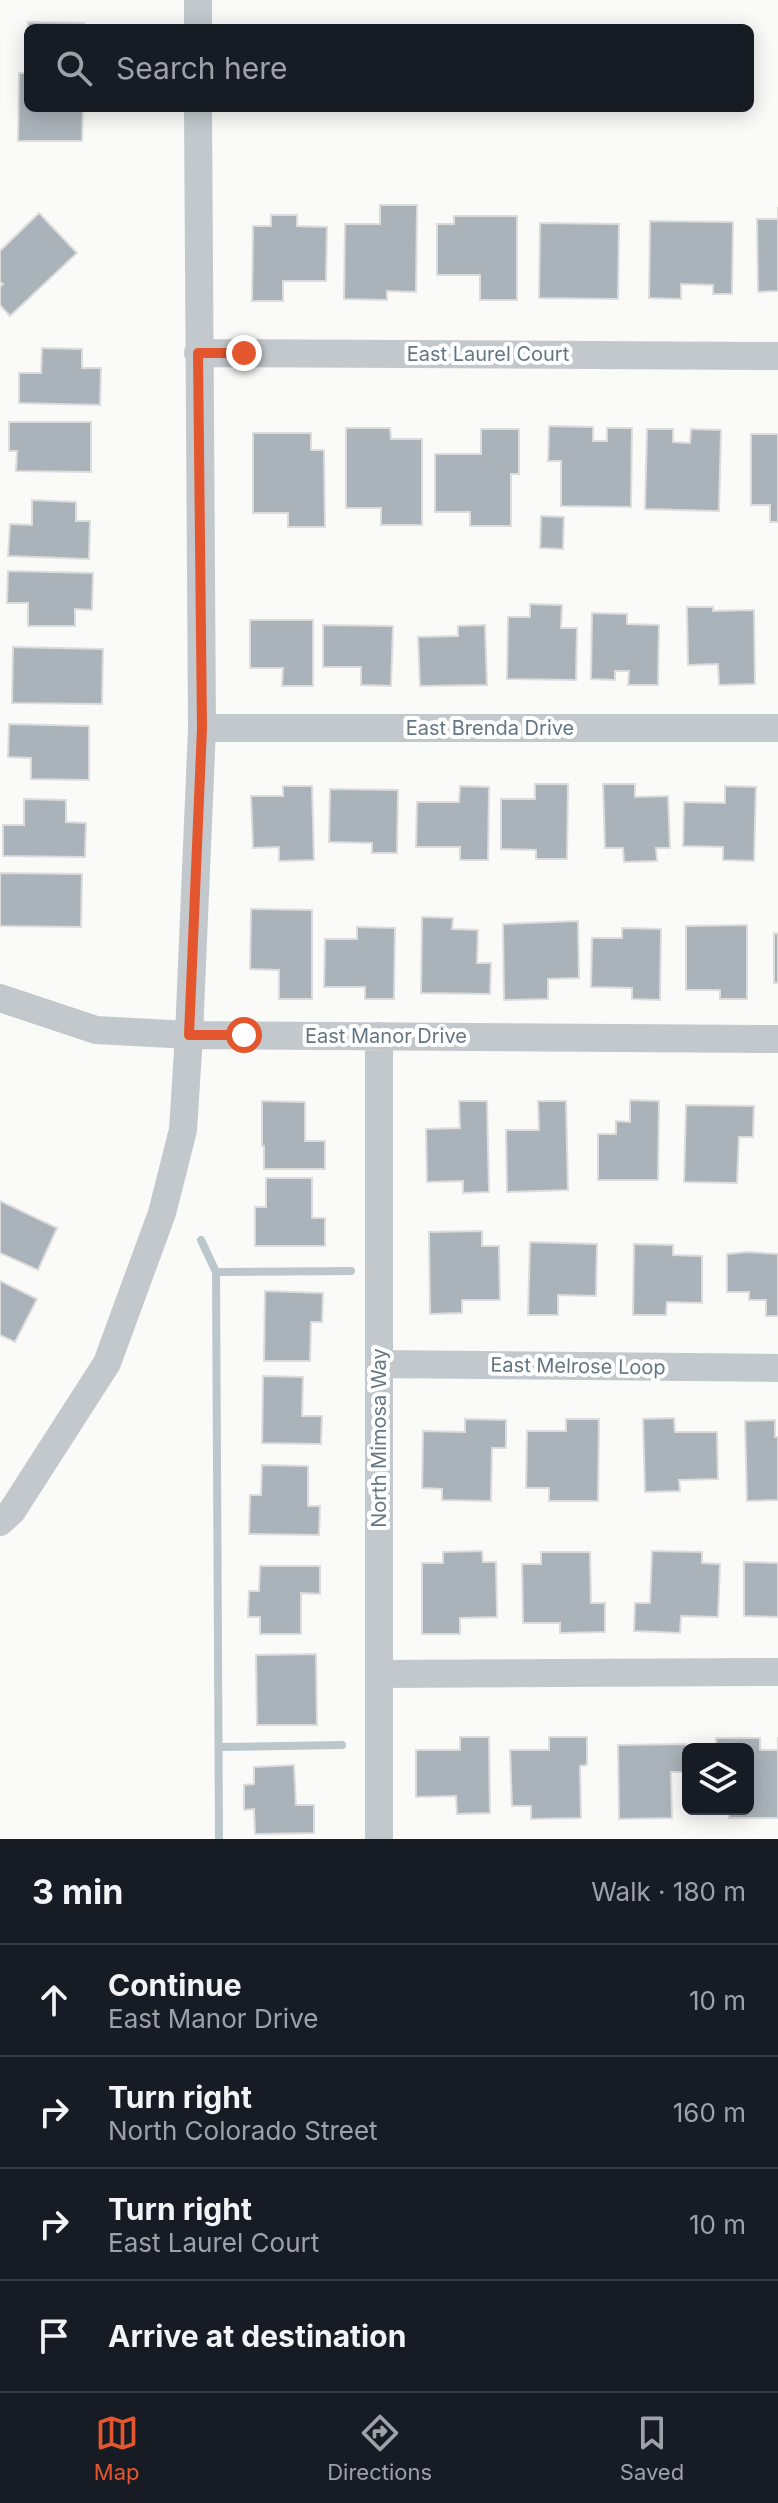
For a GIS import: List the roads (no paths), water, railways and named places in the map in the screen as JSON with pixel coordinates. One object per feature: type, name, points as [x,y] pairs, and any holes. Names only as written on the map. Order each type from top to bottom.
[{"type":"street","points":[[198,0],[198,24]]},
{"type":"street","points":[[0,1522],[12,1511],[107,1363],[162,1213],[183,1130],[202,728],[198,112]]},
{"type":"street","name":"East Laurel Court","points":[[198,353],[778,356]]},
{"type":"street","name":"East Brenda Drive","points":[[202,728],[778,728]]},
{"type":"street","name":"East Manor Drive","points":[[0,998],[96,1030],[189,1035],[778,1039]]},
{"type":"street","name":"North Mimosa Way","points":[[379,1036],[379,1839]]},
{"type":"street","name":"East Melrose Loop","points":[[379,1364],[778,1368]]},
{"type":"street","points":[[379,1674],[778,1672]]},
{"type":"waterway","points":[[201,1240],[216,1272],[219,1839]]},
{"type":"waterway","points":[[216,1272],[351,1271]]},
{"type":"waterway","points":[[219,1747],[342,1745]]}]
